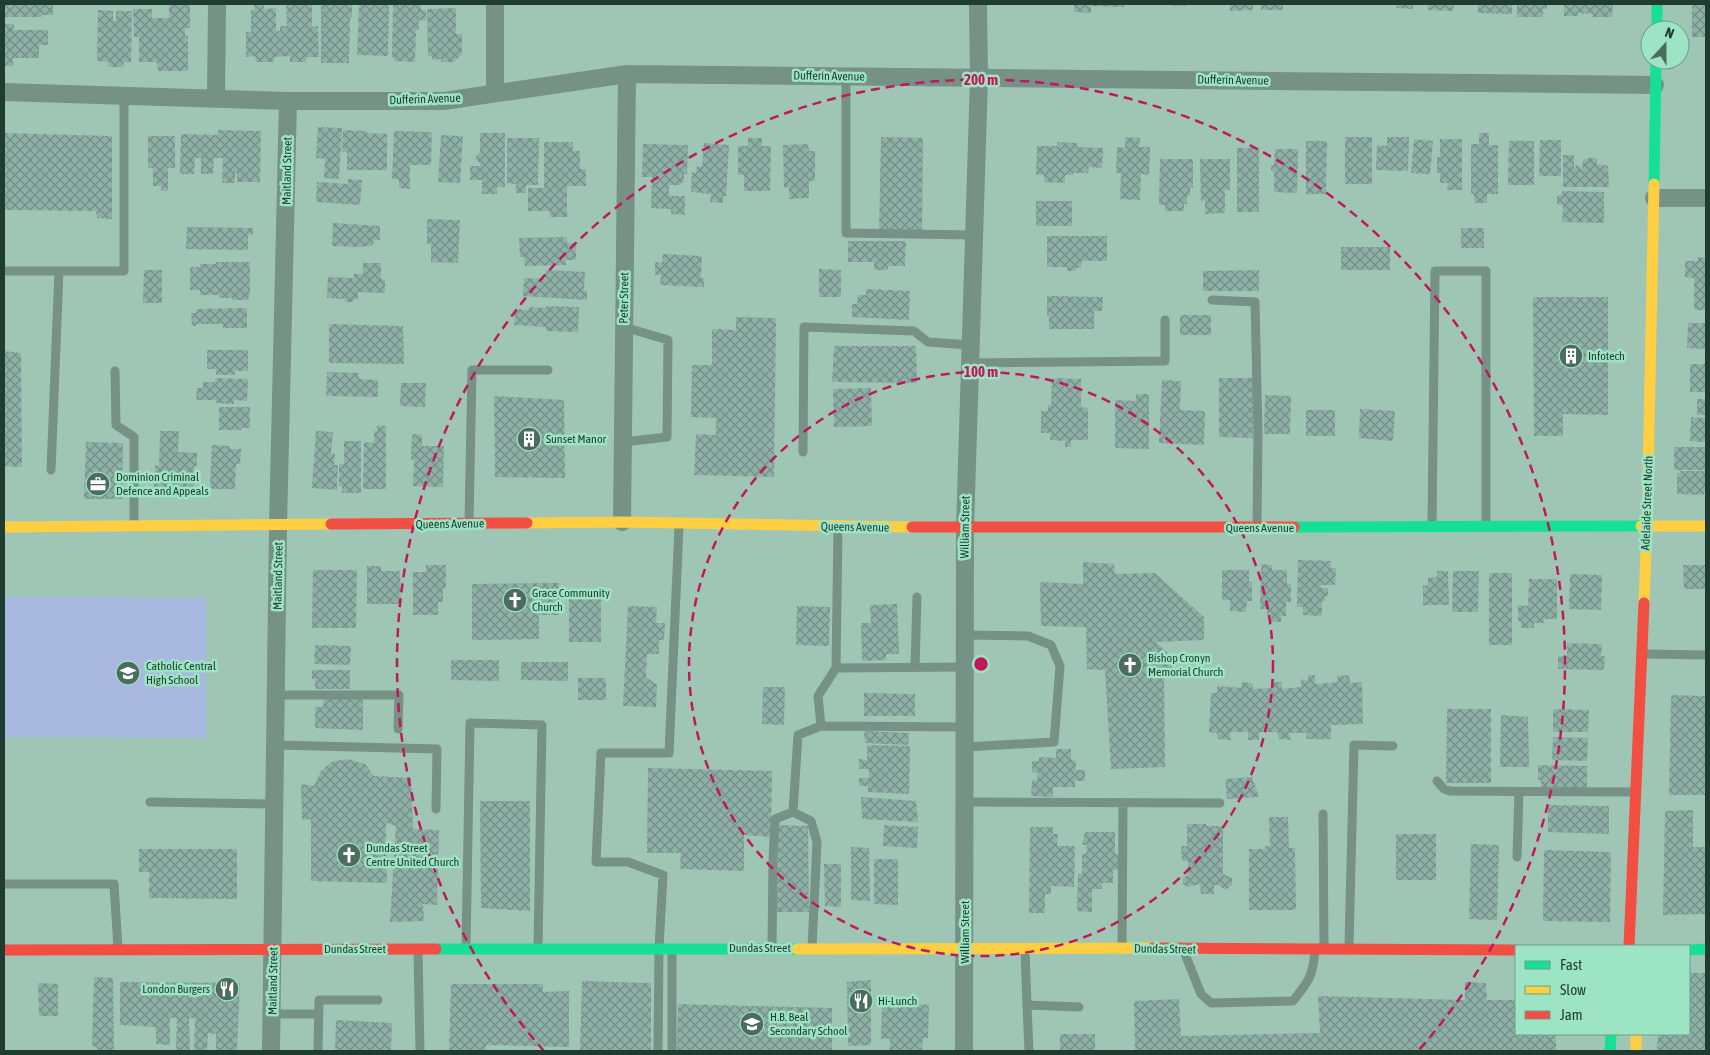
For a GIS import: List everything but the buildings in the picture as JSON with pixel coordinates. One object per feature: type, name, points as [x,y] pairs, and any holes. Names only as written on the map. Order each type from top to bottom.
[{"type":"main road","points":[[1657,4],[1657,20]]},
{"type":"main road","name":"Adelaide Street North","points":[[1629,945],[1646,527],[1656,70]]},
{"type":"main road","name":"Queens Avenue","points":[[4,527],[622,522],[965,528],[1706,526]]},
{"type":"main road","name":"Dundas Street","points":[[4,950],[418,948],[1349,948],[1515,950]]},
{"type":"main road","points":[[1690,950],[1706,949]]},
{"type":"main road","points":[[1610,1051],[1611,1035]]},
{"type":"main road","points":[[1636,1035],[1636,1051]]},
{"type":"street","points":[[216,98],[217,4]]},
{"type":"street","points":[[495,4],[495,93]]},
{"type":"street","name":"William Street","points":[[964,1051],[965,528],[978,78],[978,4]]},
{"type":"street","name":"Dufferin Avenue","points":[[4,92],[288,101],[444,101],[627,74],[1655,85]]},
{"type":"street","name":"Peter Street","points":[[622,522],[627,74]]},
{"type":"street","name":"Maitland Street","points":[[271,1051],[278,526],[288,101]]},
{"type":"street","points":[[1654,198],[1706,198]]},
{"type":"lane","points":[[846,76],[846,233],[974,235]]},
{"type":"lane","points":[[4,271],[124,271],[124,95]]},
{"type":"lane","points":[[51,470],[59,270]]},
{"type":"lane","points":[[1432,528],[1435,272],[1486,271],[1486,528]]},
{"type":"lane","points":[[1212,300],[1254,302],[1258,433],[1257,528]]},
{"type":"lane","points":[[970,363],[1165,361],[1165,320]]},
{"type":"lane","points":[[623,442],[667,437],[668,340],[624,327]]},
{"type":"lane","points":[[803,452],[804,327],[914,331],[928,342],[970,345]]},
{"type":"lane","points":[[469,524],[472,370],[548,370]]},
{"type":"lane","points":[[115,371],[116,425],[134,437],[134,526]]},
{"type":"lane","points":[[658,1051],[659,948],[663,875],[628,862],[596,862],[601,753],[669,753],[679,523]]},
{"type":"lane","points":[[821,726],[818,696],[836,668],[838,527]]},
{"type":"lane","points":[[916,667],[917,596]]},
{"type":"lane","points":[[965,635],[1028,636],[1051,645],[1060,666],[1054,742],[965,747]]},
{"type":"lane","points":[[1641,654],[1706,654]]},
{"type":"lane","points":[[836,668],[965,667]]},
{"type":"lane","points":[[276,695],[399,695],[398,728]]},
{"type":"lane","points":[[466,948],[470,723],[542,725],[538,948]]},
{"type":"lane","points":[[793,812],[798,735],[821,726],[965,727]]},
{"type":"lane","points":[[276,745],[437,749],[436,809]]},
{"type":"lane","points":[[1349,948],[1354,746],[1393,746]]},
{"type":"lane","points":[[1437,781],[1444,789],[1450,791],[1635,792]]},
{"type":"lane","points":[[1517,858],[1519,792]]},
{"type":"lane","points":[[150,802],[275,804]]},
{"type":"lane","points":[[965,802],[1220,803]]},
{"type":"lane","points":[[1122,948],[1123,803]]},
{"type":"lane","points":[[772,949],[775,819],[793,812],[811,821],[817,842],[812,948]]},
{"type":"lane","points":[[1183,949],[1201,994],[1211,1003],[1235,1004],[1293,1001],[1309,981],[1319,948],[1324,814]]},
{"type":"lane","points":[[4,884],[114,884],[118,950]]},
{"type":"lane","points":[[418,948],[420,1051]]},
{"type":"lane","points":[[672,948],[672,1051]]},
{"type":"lane","points":[[1024,948],[1030,1051]]},
{"type":"lane","points":[[318,1051],[319,1000],[378,1000]]},
{"type":"lane","points":[[1027,1005],[1079,1007]]},
{"type":"lane","points":[[272,1014],[319,1014]]},
{"type":"shaded area","points":[[4,597],[206,598],[206,738],[4,737]]},
{"type":"traffic: fast","points":[[1657,4],[1657,20]]},
{"type":"traffic: fast","points":[[1654,184],[1656,70]]},
{"type":"traffic: fast","points":[[1294,527],[1641,526]]},
{"type":"traffic: fast","points":[[436,949],[797,949]]},
{"type":"traffic: fast","points":[[1690,950],[1706,949]]},
{"type":"traffic: fast","points":[[1610,1051],[1611,1035]]},
{"type":"traffic: slow","points":[[1644,603],[1654,184]]},
{"type":"traffic: slow","points":[[527,523],[622,522],[912,527]]},
{"type":"traffic: slow","points":[[4,527],[331,524]]},
{"type":"traffic: slow","points":[[1641,526],[1706,526]]},
{"type":"traffic: slow","points":[[797,949],[1153,948]]},
{"type":"traffic: slow","points":[[1636,1035],[1636,1051]]},
{"type":"traffic: jam","points":[[331,524],[527,523]]},
{"type":"traffic: jam","points":[[912,527],[1294,527]]},
{"type":"traffic: jam","points":[[1629,945],[1644,603]]},
{"type":"traffic: jam","points":[[1153,948],[1515,950]]},
{"type":"traffic: jam","points":[[4,950],[436,949]]},
{"type":"place","name":"Infotech","points":[[1571,356]]},
{"type":"place","name":"Sunset Manor","points":[[529,439]]},
{"type":"place","name":"Dominion Criminal Defence and Appeals","points":[[98,484]]},
{"type":"place","name":"Grace Community Church","points":[[515,600]]},
{"type":"place","name":"Bishop Cronyn Memorial Church","points":[[1130,665]]},
{"type":"place","name":"Catholic Central High School","points":[[128,673]]},
{"type":"place","name":"Dundas Street Centre United Church","points":[[349,855]]},
{"type":"place","name":"London Burgers","points":[[227,989]]},
{"type":"place","name":"Hi-Lunch","points":[[861,1001]]},
{"type":"place","name":"H.B. Beal Secondary School","points":[[752,1024]]}]
